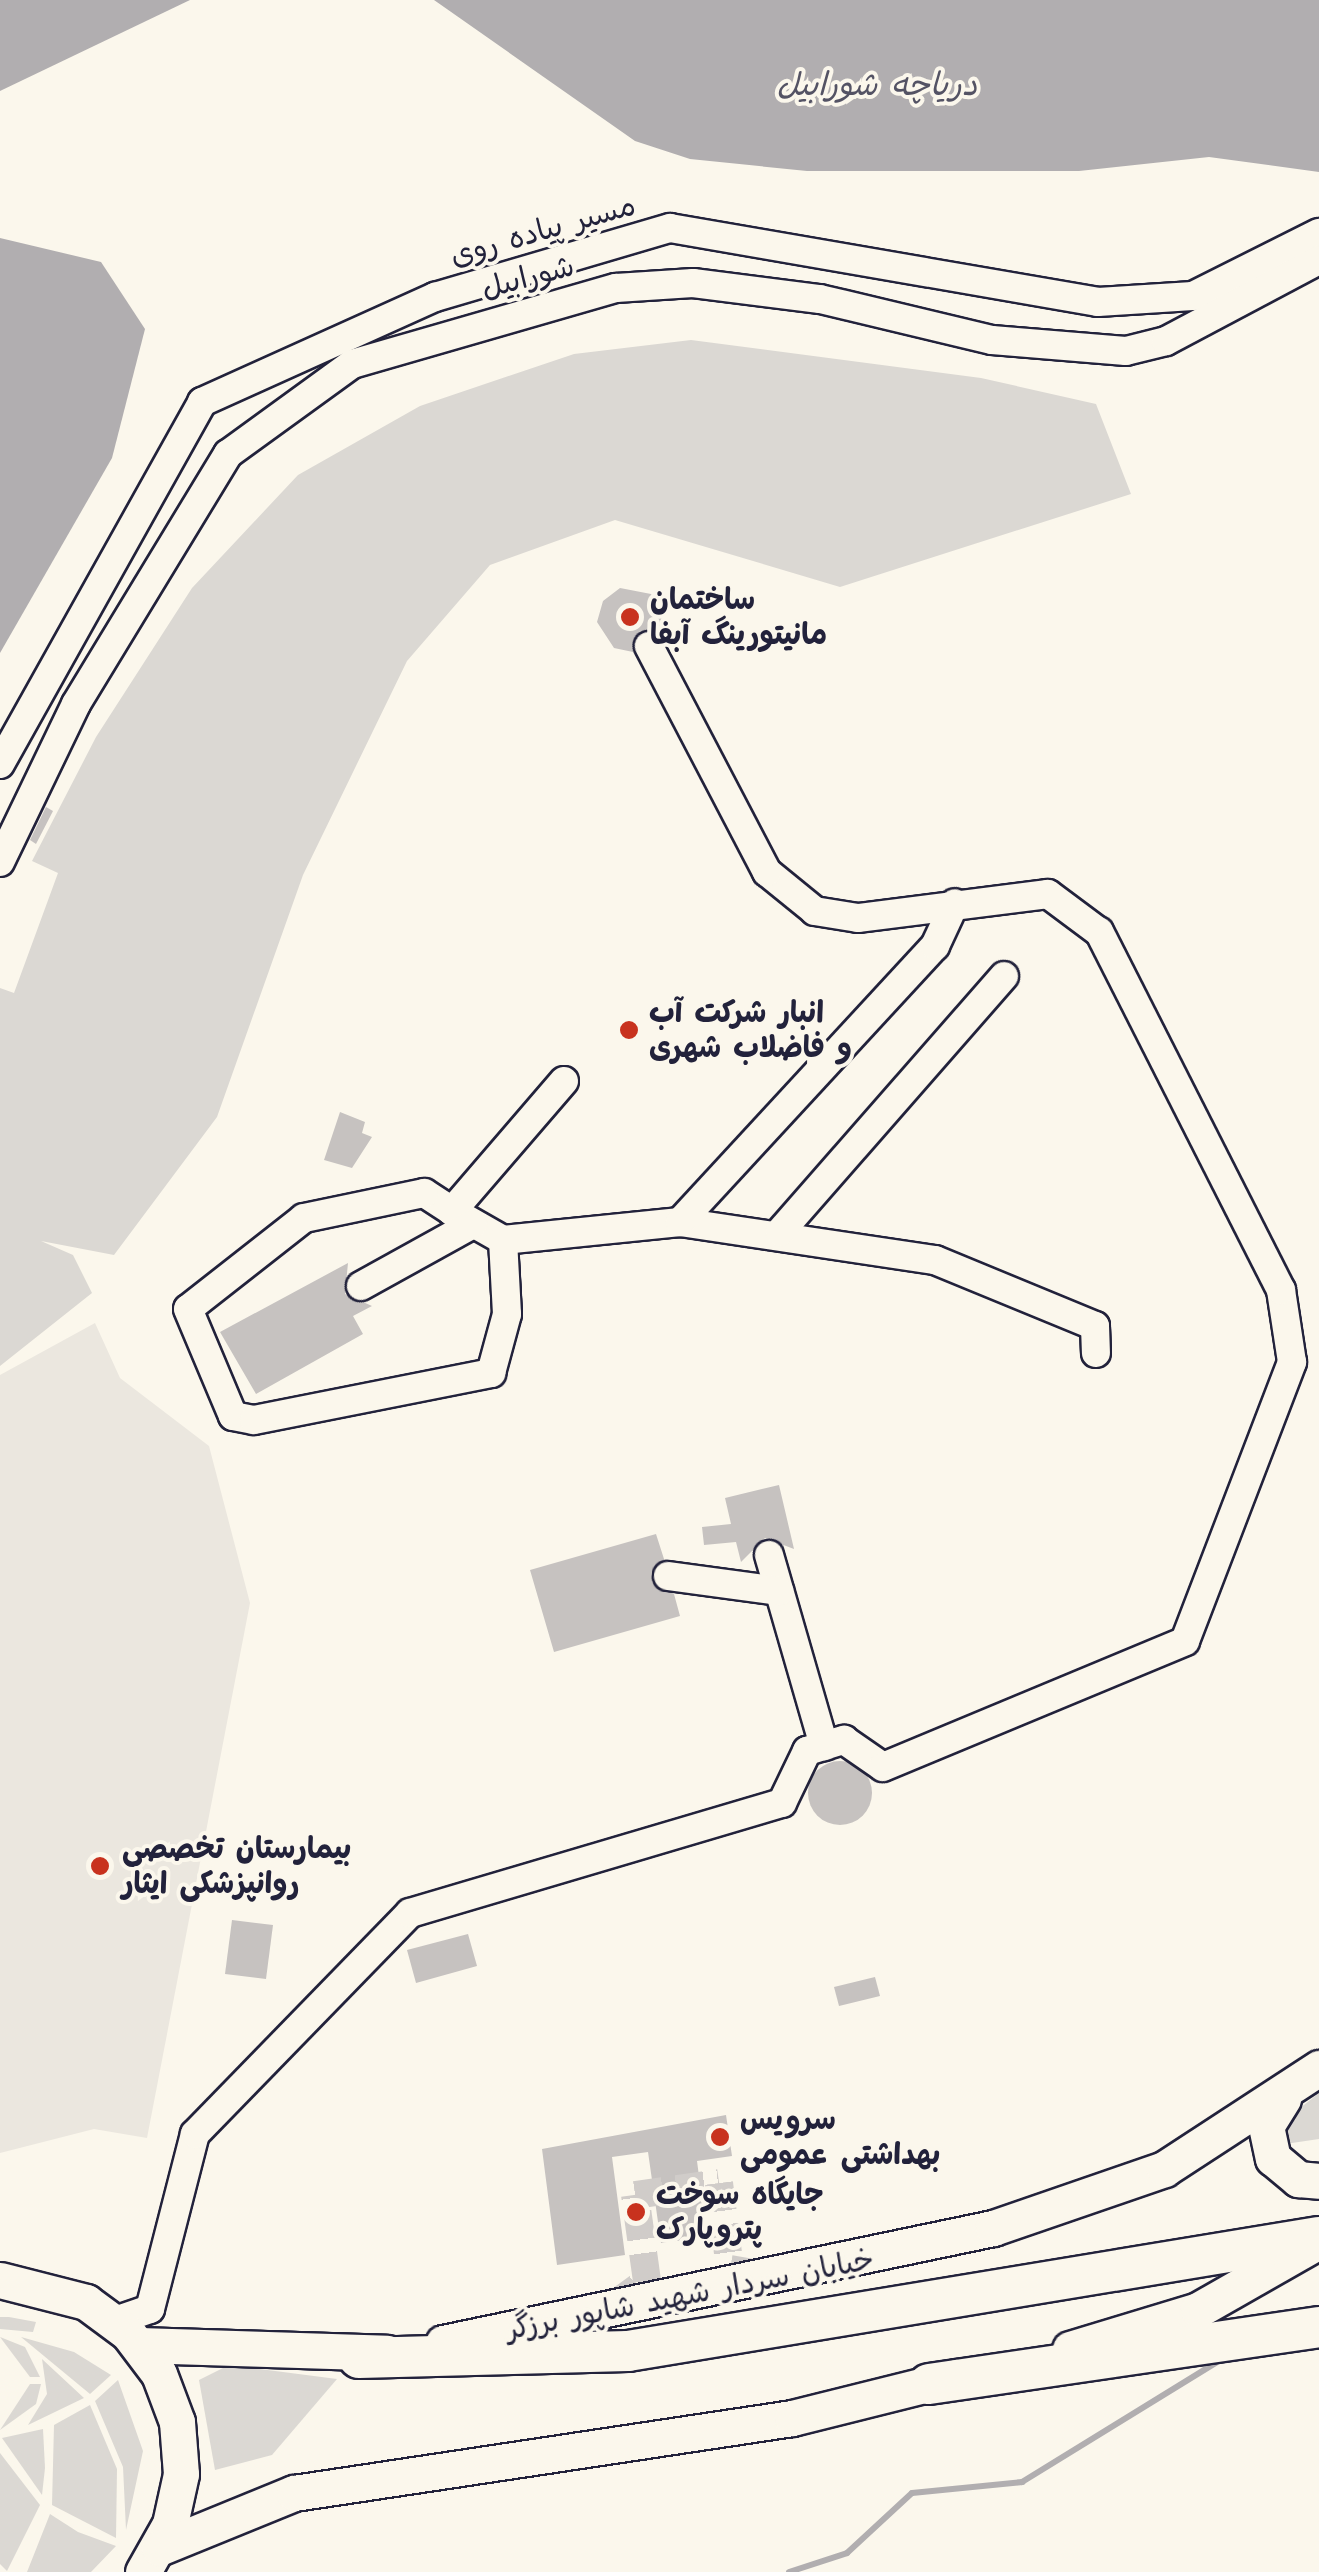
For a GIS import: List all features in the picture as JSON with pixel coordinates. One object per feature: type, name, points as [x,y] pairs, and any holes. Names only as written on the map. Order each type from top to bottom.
[{"type":"highway","points":[[359,2358],[628,2351],[1319,2239]]},
{"type":"highway","points":[[930,2384],[1319,2328]]},
{"type":"main road","name":"خیابان سردار شهید شاپور برزگر","points":[[127,2333],[359,2358],[992,2228],[1164,2168],[1282,2099],[1319,2068]]},
{"type":"main road","points":[[1282,2099],[1266,2126],[1272,2158],[1298,2179],[1319,2181]]},
{"type":"main road","points":[[151,2560],[294,2493],[792,2418],[1063,2350],[1198,2310],[1319,2239]]},
{"type":"main road","points":[[0,2280],[62,2291],[127,2333],[170,2397],[181,2448],[177,2500],[151,2560]]},
{"type":"street","name":"مسیر پیاده روی","points":[[0,764],[202,402],[435,297],[670,228],[1098,302],[1192,296],[1319,233]]},
{"type":"street","name":"شورابیل","points":[[0,862],[76,704],[228,454],[352,364],[616,288],[693,283],[820,299],[992,340],[1126,352],[1166,341],[1319,260]]},
{"type":"street","points":[[127,2333],[150,2309],[196,2134],[410,1914],[782,1803],[807,1751],[844,1740],[883,1767],[1185,1640],[1292,1362],[1281,1290],[1100,932],[1048,894],[858,918],[815,911],[767,872],[649,646]]},
{"type":"street","points":[[680,1222],[936,946],[955,903]]},
{"type":"street","points":[[780,1232],[1004,976]]},
{"type":"street","points":[[361,1286],[462,1217],[564,1081]]},
{"type":"street","points":[[503,1240],[507,1314],[491,1372],[254,1420],[233,1416],[188,1309],[304,1218],[424,1194],[503,1240],[680,1222],[780,1232],[935,1260],[1095,1326],[1096,1353]]},
{"type":"street","points":[[769,1555],[824,1746]]},
{"type":"street","points":[[668,1576],[779,1591]]},
{"type":"shaded area","points":[[691,340],[981,378],[1096,404],[1131,494],[840,587],[615,520],[490,565],[407,661],[303,875],[217,1117],[114,1255],[41,1241],[73,1255],[92,1293],[0,1366],[0,988],[14,993],[58,873],[32,861],[96,737],[192,588],[298,475],[420,406],[574,354]]},
{"type":"shaded area","name":"بیمارستان تخصصی روانپزشکی ایثار","points":[[95,1323],[120,1378],[209,1446],[250,1603],[147,2138],[94,2129],[0,2153],[0,1375]]},
{"type":"shaded area","points":[[1319,2093],[1319,2139],[1285,2144],[1280,2124]]},
{"type":"shaded area","points":[[0,2317],[36,2322],[33,2332],[0,2329]]},
{"type":"shaded area","points":[[0,2337],[25,2347],[40,2377],[30,2377]]},
{"type":"shaded area","points":[[21,2337],[74,2352],[111,2375],[90,2394]]},
{"type":"shaded area","points":[[42,2359],[84,2398],[28,2425],[47,2394]]},
{"type":"shaded area","points":[[229,2365],[337,2379],[272,2455],[215,2470],[199,2380]]},
{"type":"shaded area","points":[[118,2380],[143,2451],[126,2530],[123,2467],[95,2401]]},
{"type":"shaded area","points":[[30,2384],[41,2384],[36,2404],[0,2430]]},
{"type":"shaded area","points":[[90,2405],[117,2469],[116,2538],[52,2505],[54,2425]]},
{"type":"shaded area","points":[[43,2429],[45,2468],[42,2495],[2,2438]]},
{"type":"shaded area","points":[[0,2453],[40,2505],[7,2571],[0,2564]]},
{"type":"shaded area","points":[[50,2514],[78,2532],[116,2546],[91,2572],[27,2572]]},
{"type":"water","points":[[0,0],[190,0],[0,91]]},
{"type":"water","name":"دریاچه شورابیل","points":[[434,0],[1319,0],[1319,172],[1209,157],[1079,171],[807,171],[690,159],[635,141]]},
{"type":"water","points":[[0,238],[101,262],[145,329],[112,458],[0,653]]},
{"type":"building","name":"ساختمان مانیتورینگ آبفا","points":[[620,588],[651,594],[662,613],[660,633],[640,631],[633,652],[614,648],[597,622],[603,601]]},
{"type":"building","points":[[46,807],[53,811],[36,844],[30,840]]},
{"type":"building","points":[[340,1112],[365,1122],[362,1133],[372,1137],[352,1168],[324,1160]]},
{"type":"building","points":[[348,1263],[345,1294],[372,1306],[353,1316],[363,1334],[256,1394],[220,1332]]},
{"type":"building","points":[[779,1485],[794,1549],[765,1538],[741,1562],[736,1542],[704,1545],[702,1527],[731,1524],[725,1498]]},
{"type":"building","points":[[656,1534],[664,1559],[652,1582],[674,1594],[680,1616],[554,1652],[530,1570]]},
{"type":"building","points":[[840,1761],[863,1770],[872,1793],[863,1816],[840,1825],[817,1816],[808,1793],[817,1770]]},
{"type":"building","points":[[232,1920],[273,1925],[266,1979],[225,1974]]},
{"type":"building","points":[[468,1934],[477,1966],[416,1983],[407,1950]]},
{"type":"building","points":[[875,1977],[880,1996],[839,2006],[834,1987]]},
{"type":"building","points":[[726,2115],[732,2156],[697,2161],[707,2237],[661,2243],[648,2152],[612,2157],[625,2255],[557,2265],[542,2149]]},
{"type":"waterway","points":[[789,2572],[847,2553],[912,2493],[1022,2482],[1222,2359]]},
{"type":"tunnel","points":[[615,2304],[647,2281],[635,2195],[719,2183],[730,2269],[764,2275]]},
{"type":"place","name":"ساختمان مانیتورینگ آبفا","points":[[630,617]]},
{"type":"place","name":"انبار شرکت آب و فاضلاب شهری","points":[[629,1030]]},
{"type":"place","name":"بیمارستان تخصصی روانپزشکی ایثار","points":[[100,1866]]},
{"type":"place","name":"سرویس بهداشتی عمومی","points":[[720,2137]]},
{"type":"place","name":"جایگاه سوخت پتروپارک","points":[[636,2212]]}]
